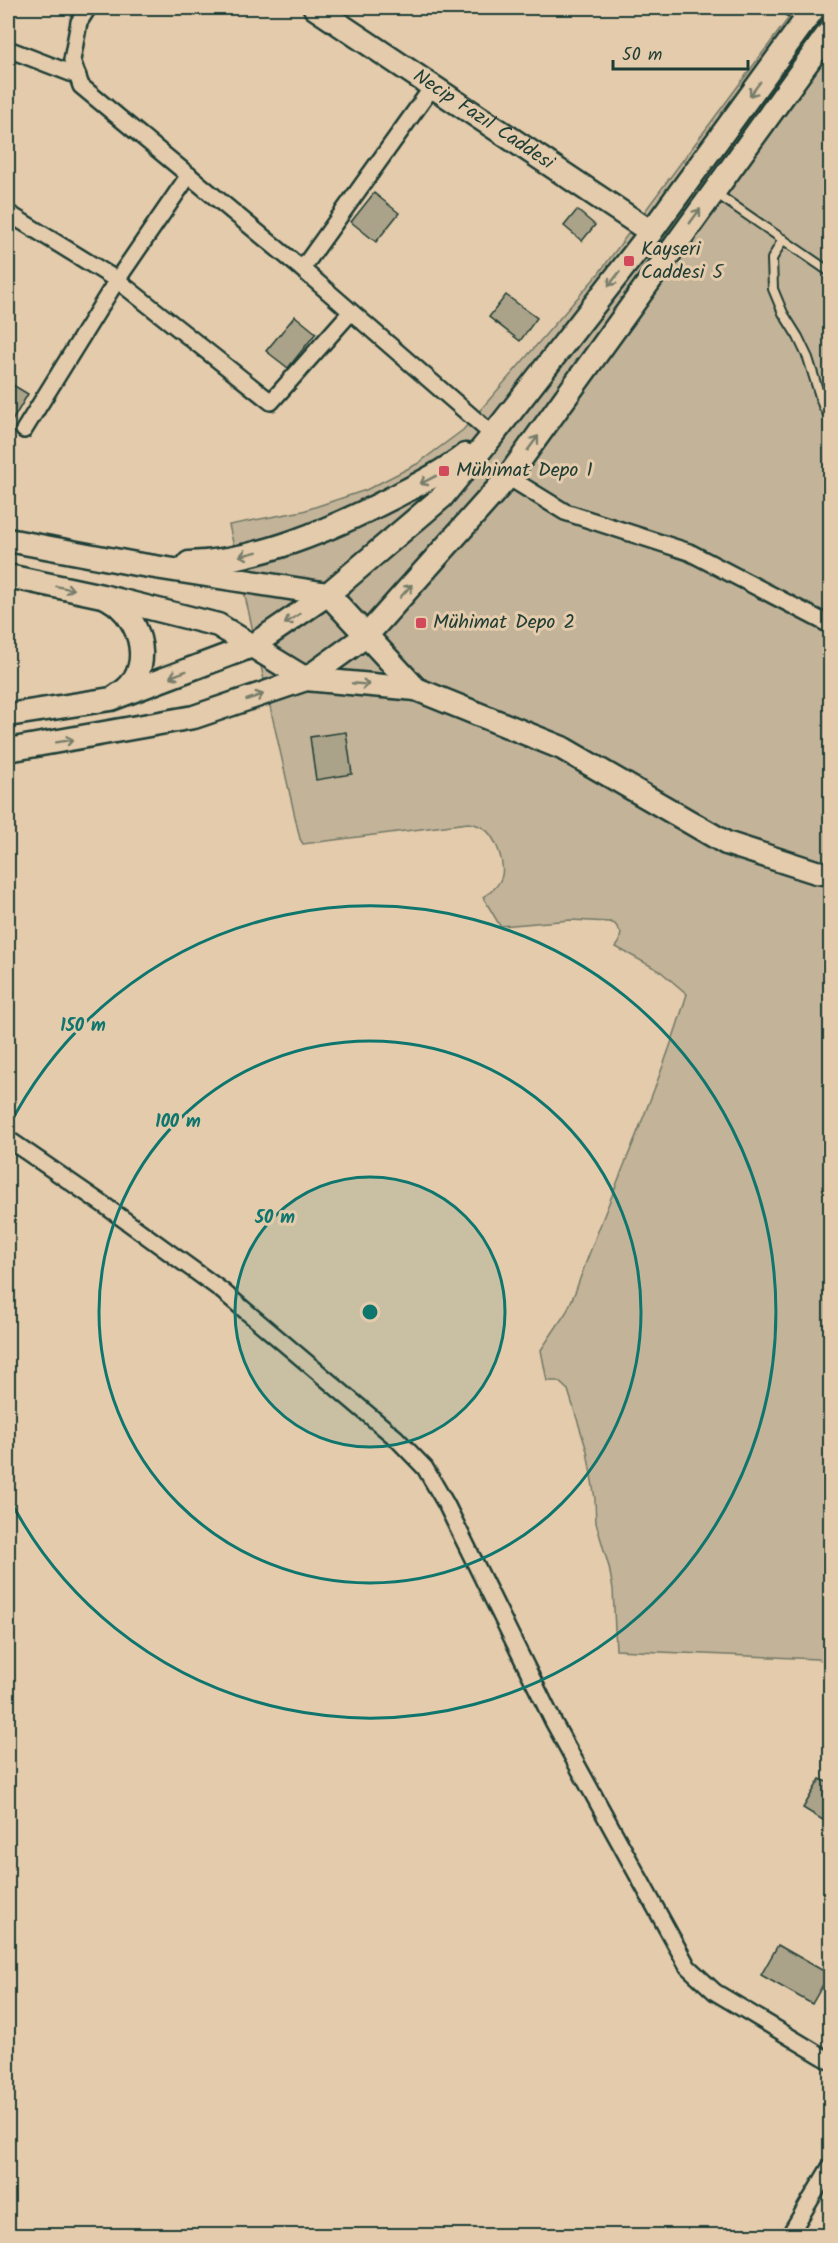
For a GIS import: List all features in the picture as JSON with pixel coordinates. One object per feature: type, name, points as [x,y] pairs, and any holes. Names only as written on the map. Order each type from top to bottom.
[{"type":"street","points":[[88,8],[79,22],[72,60],[81,86],[302,269],[493,435]]},
{"type":"street","name":"Necip Fazıl Caddesi","points":[[315,8],[651,232]]},
{"type":"street","points":[[8,715],[111,699],[252,646],[328,594],[442,497],[651,232],[809,14]]},
{"type":"street","points":[[8,750],[194,717],[306,679],[367,635],[508,477],[831,31]]},
{"type":"street","points":[[8,49],[78,76]]},
{"type":"street","points":[[302,269],[433,86]]},
{"type":"street","points":[[24,430],[117,280],[189,175]]},
{"type":"street","points":[[8,213],[117,280],[271,402],[350,313]]},
{"type":"street","points":[[136,564],[212,562],[292,543],[363,513],[444,471],[493,435]]},
{"type":"street","points":[[508,477],[565,512],[689,552],[831,625]]},
{"type":"street","points":[[8,540],[136,564],[328,594],[416,689]]},
{"type":"street","points":[[8,576],[102,596],[218,625],[306,679],[416,689],[562,748],[726,843],[816,872],[831,874]]},
{"type":"street","points":[[102,596],[119,605],[132,619],[140,636],[141,655],[137,674],[127,690],[111,699]]},
{"type":"street","points":[[8,1139],[221,1290],[396,1438],[425,1468],[451,1514],[554,1723],[688,1967],[715,1992],[831,2061]]},
{"type":"street","points":[[789,2235],[831,2167]]},
{"type":"lane","points":[[783,8],[809,14]]},
{"type":"lane","points":[[713,192],[831,272]]},
{"type":"lane","points":[[783,239],[772,259],[773,289],[783,313],[808,358],[823,406],[831,417]]},
{"type":"shaded area","points":[[796,8],[830,8],[830,1662],[818,1659],[616,1650],[613,1589],[596,1523],[595,1499],[587,1451],[568,1390],[558,1381],[547,1381],[541,1350],[567,1311],[576,1290],[662,1069],[687,994],[660,971],[616,947],[621,933],[615,924],[610,922],[571,920],[500,926],[483,897],[500,882],[502,864],[493,839],[479,826],[468,823],[303,844],[229,525],[303,511],[366,490],[417,464],[463,430],[599,273]]},
{"type":"building","points":[[374,193],[399,213],[376,242],[351,222]]},
{"type":"building","points":[[577,210],[595,225],[582,241],[564,226]]},
{"type":"building","points":[[506,295],[537,318],[520,341],[489,317]]},
{"type":"building","points":[[295,316],[316,333],[288,368],[266,351]]},
{"type":"building","points":[[8,382],[28,394],[8,428]]},
{"type":"building","points":[[346,732],[352,774],[316,780],[310,737]]},
{"type":"building","points":[[820,1779],[831,1784],[831,1825],[803,1808]]},
{"type":"building","points":[[778,1945],[829,1974],[812,2004],[761,1975]]},
{"type":"place","name":"Kayseri Caddesi 5","points":[[629,261]]},
{"type":"place","name":"Mühimat Depo 1","points":[[444,471]]},
{"type":"place","name":"Mühimat Depo 2","points":[[421,623]]}]
